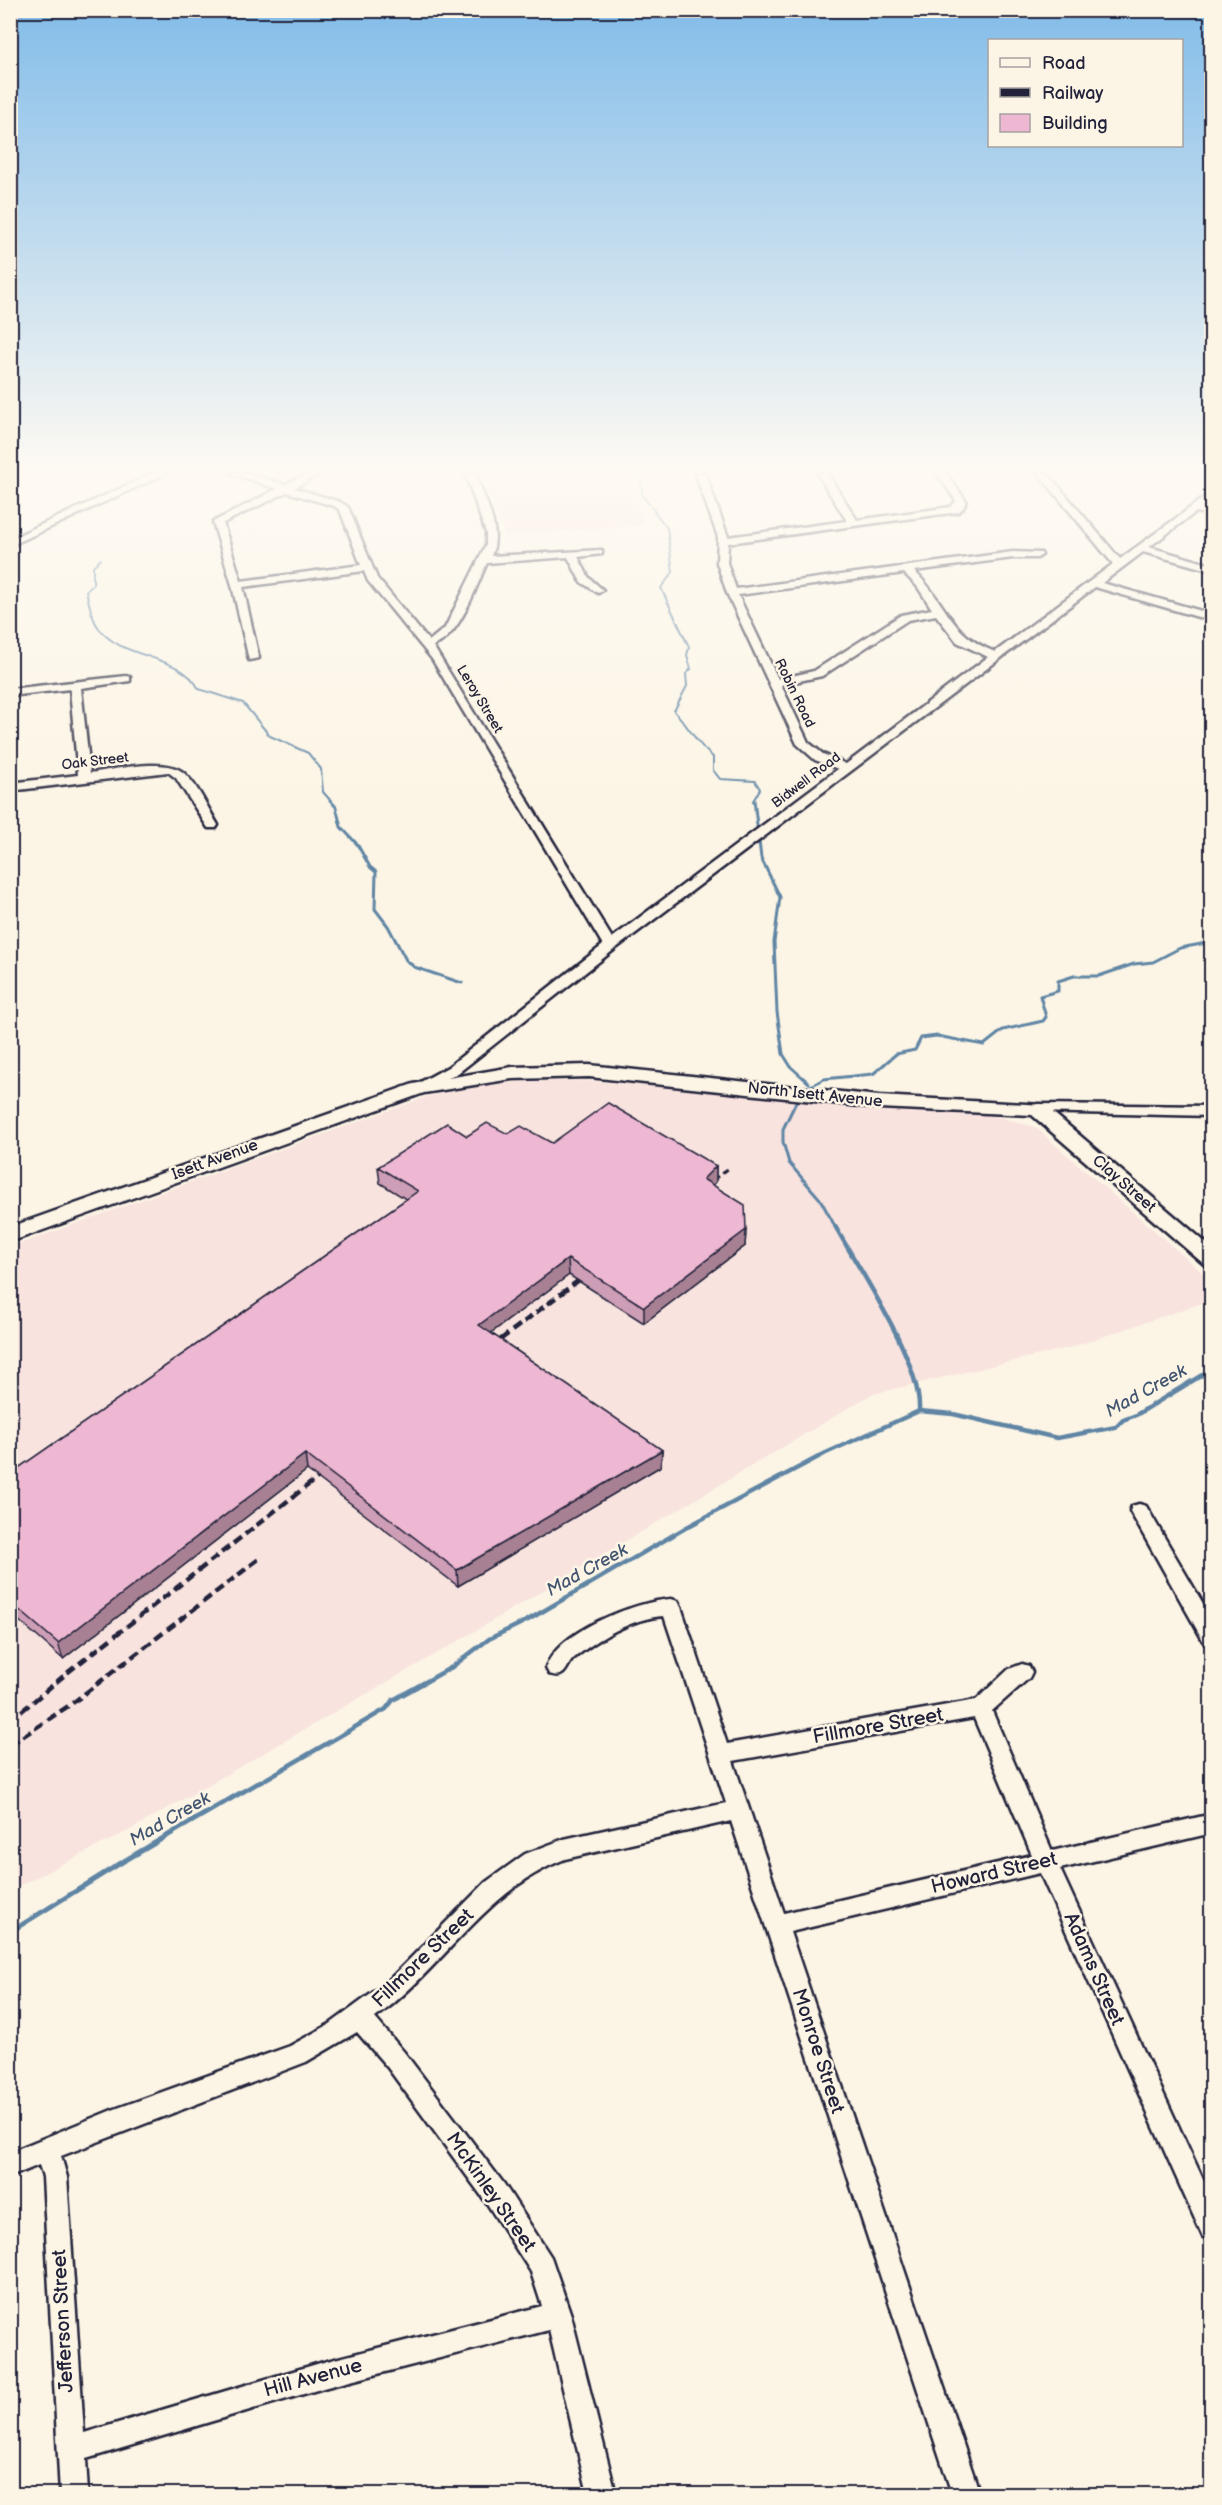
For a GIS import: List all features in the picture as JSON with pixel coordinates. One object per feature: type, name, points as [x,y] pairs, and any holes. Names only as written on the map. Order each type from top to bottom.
[{"type":"main road","name":"North Isett Avenue","points":[[420,1088],[512,1072],[589,1071],[879,1102],[1037,1109]]},
{"type":"main road","name":"Isett Avenue","points":[[10,1235],[420,1088]]},
{"type":"main road","name":"Clay Street","points":[[1037,1109],[1212,1260]]},
{"type":"street","points":[[238,590],[253,658]]},
{"type":"street","name":"Leroy Street","points":[[383,590],[449,677],[610,946]]},
{"type":"street","points":[[427,645],[434,644],[450,629],[469,590]]},
{"type":"street","name":"Robin Road","points":[[731,590],[803,744],[819,757],[846,768]]},
{"type":"street","points":[[732,593],[757,590]]},
{"type":"street","points":[[922,590],[957,638],[975,650],[995,656]]},
{"type":"street","name":"Bidwell Road","points":[[420,1088],[453,1070],[610,946],[1083,590]]},
{"type":"street","points":[[1116,590],[1212,618]]},
{"type":"street","points":[[774,682],[818,675],[905,617],[938,611]]},
{"type":"street","points":[[10,693],[126,680]]},
{"type":"street","points":[[75,686],[84,777]]},
{"type":"street","name":"Oak Street","points":[[10,787],[165,768],[176,771],[181,776],[212,825]]},
{"type":"street","name":"North Isett Avenue","points":[[1037,1109],[1212,1111]]},
{"type":"street","points":[[1138,1511],[1212,1638]]},
{"type":"street","name":"Monroe Street","points":[[556,1668],[558,1661],[566,1653],[628,1617],[650,1608],[671,1607],[966,2494]]},
{"type":"street","name":"Fillmore Street","points":[[720,1754],[980,1707],[991,1702],[1008,1682],[1023,1672]]},
{"type":"street","name":"Adams Street","points":[[980,1707],[1048,1861],[1055,1883],[1212,2228]]},
{"type":"street","name":"Fillmore Street","points":[[10,2165],[47,2148],[298,2054],[360,2018],[418,1968],[494,1890],[532,1861],[564,1849],[738,1810]]},
{"type":"street","name":"Howard Street","points":[[777,1925],[1212,1823]]},
{"type":"street","name":"McKinley Street","points":[[360,2018],[396,2060],[521,2231],[542,2266],[558,2315],[602,2494]]},
{"type":"street","name":"Jefferson Street","points":[[47,2148],[55,2177],[74,2494]]},
{"type":"street","name":"Hill Avenue","points":[[71,2450],[327,2374],[558,2315]]},
{"type":"shaded area","points":[[540,1080],[592,1081],[988,1114],[1035,1127],[1211,1280],[1211,1300],[1069,1348],[872,1394],[455,1643],[130,1830],[11,1890],[10,1346],[13,1345],[11,1247],[429,1096],[486,1085]]},
{"type":"building","points":[[608,1103],[716,1166],[703,1179],[745,1205],[746,1230],[644,1307],[568,1259],[479,1325],[662,1450],[457,1570],[305,1454],[58,1643],[10,1602],[10,1474],[418,1191],[378,1167],[447,1123],[467,1136],[487,1123],[508,1134],[521,1126],[552,1143]]},
{"type":"waterway","points":[[87,590],[92,614],[98,627],[108,638],[121,646],[178,668],[190,677],[199,689],[243,703],[270,736],[308,753],[321,769],[323,792],[331,801]]},
{"type":"waterway","points":[[662,590],[689,647],[687,655],[691,669],[686,674],[687,686],[674,711],[713,757],[713,770],[720,779],[755,781],[760,789],[753,801]]},
{"type":"waterway","points":[[330,800],[336,807],[341,827],[357,844],[370,867],[376,872],[375,909],[388,926],[406,960],[414,967],[462,983]]},
{"type":"waterway","points":[[754,800],[761,858],[780,897],[774,942],[777,1012],[783,1054],[791,1067],[809,1083]]},
{"type":"waterway","points":[[803,1090],[824,1079],[873,1074],[896,1054],[915,1050],[921,1038],[937,1036],[984,1045],[1003,1030],[1043,1021],[1046,1017],[1040,996],[1058,991],[1058,981],[1074,976],[1099,976],[1134,964],[1153,962],[1180,948],[1212,942]]},
{"type":"waterway","points":[[799,1096],[783,1129],[783,1142],[789,1163],[820,1199],[836,1228]]},
{"type":"waterway","points":[[835,1226],[888,1317],[900,1343],[911,1368],[919,1411]]},
{"type":"waterway","name":"Mad Creek","points":[[919,1411],[953,1414],[1057,1438],[1116,1427],[1123,1420],[1136,1415],[1212,1369]]},
{"type":"waterway","name":"Mad Creek","points":[[259,1783],[386,1709],[393,1700],[452,1667],[489,1639],[528,1620],[687,1527],[826,1453],[919,1411]]},
{"type":"waterway","name":"Mad Creek","points":[[10,1932],[124,1861],[261,1781]]},
{"type":"railway","points":[[702,1188],[729,1168]]},
{"type":"railway","points":[[488,1349],[591,1271]]},
{"type":"railway","points":[[10,1721],[67,1673],[330,1468]]},
{"type":"railway","points":[[10,1745],[70,1705],[260,1558]]}]
